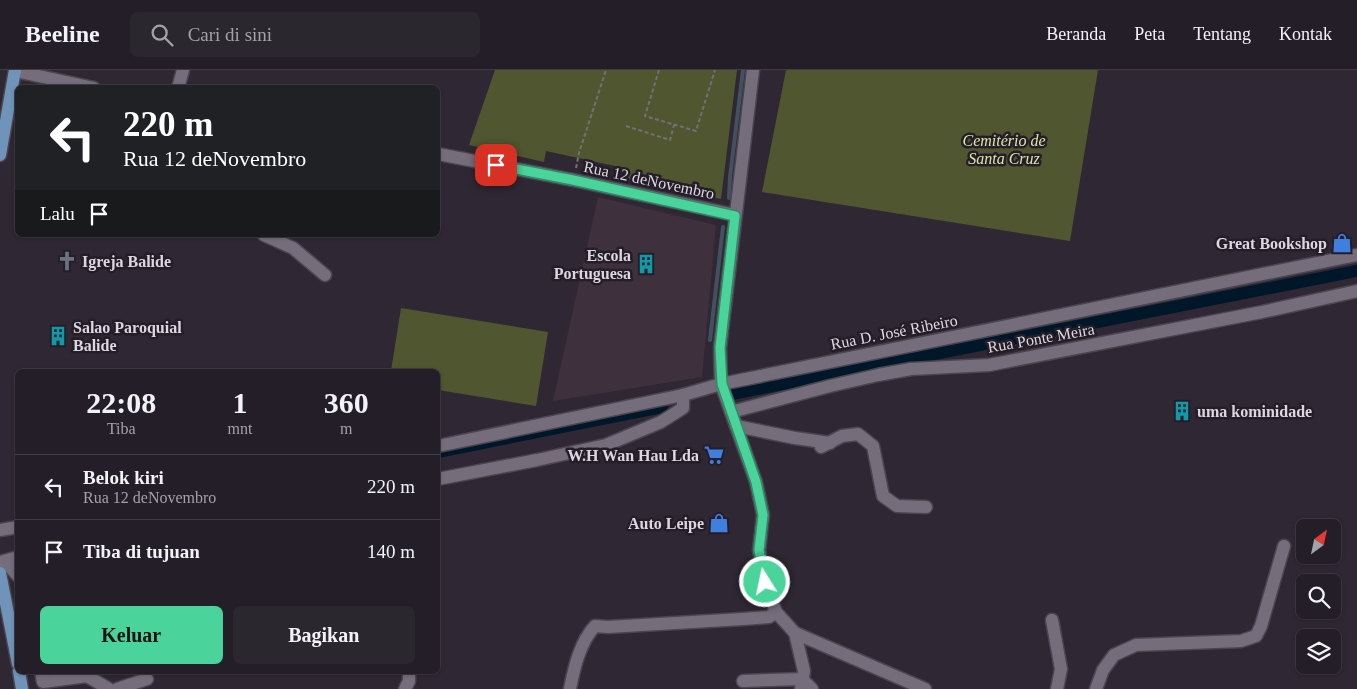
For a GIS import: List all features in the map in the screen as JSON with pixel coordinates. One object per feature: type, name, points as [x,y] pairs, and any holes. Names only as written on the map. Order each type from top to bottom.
[{"type":"main road","points":[[0,155],[13,70]]},
{"type":"main road","points":[[0,573],[15,649]]},
{"type":"main road","points":[[20,674],[22,689]]},
{"type":"street","points":[[13,70],[80,85]]},
{"type":"street","points":[[179,85],[183,70]]},
{"type":"street","points":[[753,70],[720,348],[722,384],[756,482],[763,515],[759,550],[765,582],[776,612],[795,633],[925,689]]},
{"type":"street","name":"Rua 12 deNovembro","points":[[440,154],[573,180],[735,216]]},
{"type":"street","points":[[268,237],[293,248],[325,275]]},
{"type":"street","name":"Rua D. José Ribeiro","points":[[440,446],[683,395],[722,384],[1357,255]]},
{"type":"street","name":"Rua Ponte Meira","points":[[731,412],[878,375],[911,369],[989,365],[1262,312],[1357,291]]},
{"type":"street","points":[[440,479],[606,445],[661,422],[684,408],[683,395]]},
{"type":"street","points":[[736,426],[825,445],[842,436],[858,434],[873,446],[883,496],[897,506],[926,506]]},
{"type":"street","points":[[0,530],[15,528]]},
{"type":"street","points":[[1096,689],[1102,670],[1114,654],[1136,645],[1241,642],[1256,636],[1261,626],[1284,546]]},
{"type":"street","points":[[0,562],[15,558]]},
{"type":"street","points":[[0,562],[15,573]]},
{"type":"street","points":[[570,689],[573,672],[588,634],[595,626],[608,627],[770,617],[776,612]]},
{"type":"street","points":[[1052,620],[1061,668],[1057,689]]},
{"type":"street","points":[[795,633],[804,671],[802,684]]},
{"type":"street","points":[[42,674],[43,682],[87,676],[109,689]]},
{"type":"street","points":[[405,689],[409,681],[409,674]]},
{"type":"street","points":[[117,689],[147,679]]},
{"type":"street","points":[[742,681],[802,684],[812,689]]},
{"type":"path","points":[[573,180],[579,153],[606,70]]},
{"type":"path","points":[[660,70],[645,116],[696,131],[715,70]]},
{"type":"path","points":[[626,126],[670,140],[674,125]]},
{"type":"shaded area","points":[[598,197],[716,225],[702,377],[553,401]]},
{"type":"green space","points":[[495,70],[737,70],[721,199],[627,179],[629,169],[546,151],[544,162],[469,145]]},
{"type":"green space","name":"Cemitério de Santa Cruz","points":[[786,70],[1098,70],[1070,241],[762,192]]},
{"type":"green space","points":[[401,308],[548,332],[536,406],[440,390],[440,369],[391,369]]},
{"type":"waterway","points":[[729,198],[743,70]]},
{"type":"waterway","points":[[710,340],[723,227]]},
{"type":"waterway","points":[[732,394],[1357,271]]},
{"type":"waterway","points":[[440,452],[662,407]]},
{"type":"place","name":"Great Bookshop","points":[[1342,243]]},
{"type":"place","name":"Igreja Balide","points":[[67,261]]},
{"type":"place","name":"Escola Portuguesa","points":[[646,264]]},
{"type":"place","name":"Salao Paroquial Balide","points":[[58,336]]},
{"type":"place","name":"uma kominidade","points":[[1182,411]]},
{"type":"place","name":"W.H Wan Hau Lda","points":[[714,455]]},
{"type":"place","name":"Auto Leipe","points":[[719,523]]},
{"type":"route","points":[[496,165],[735,216],[720,348],[722,384],[756,482],[763,515],[759,550],[765,582]]}]
